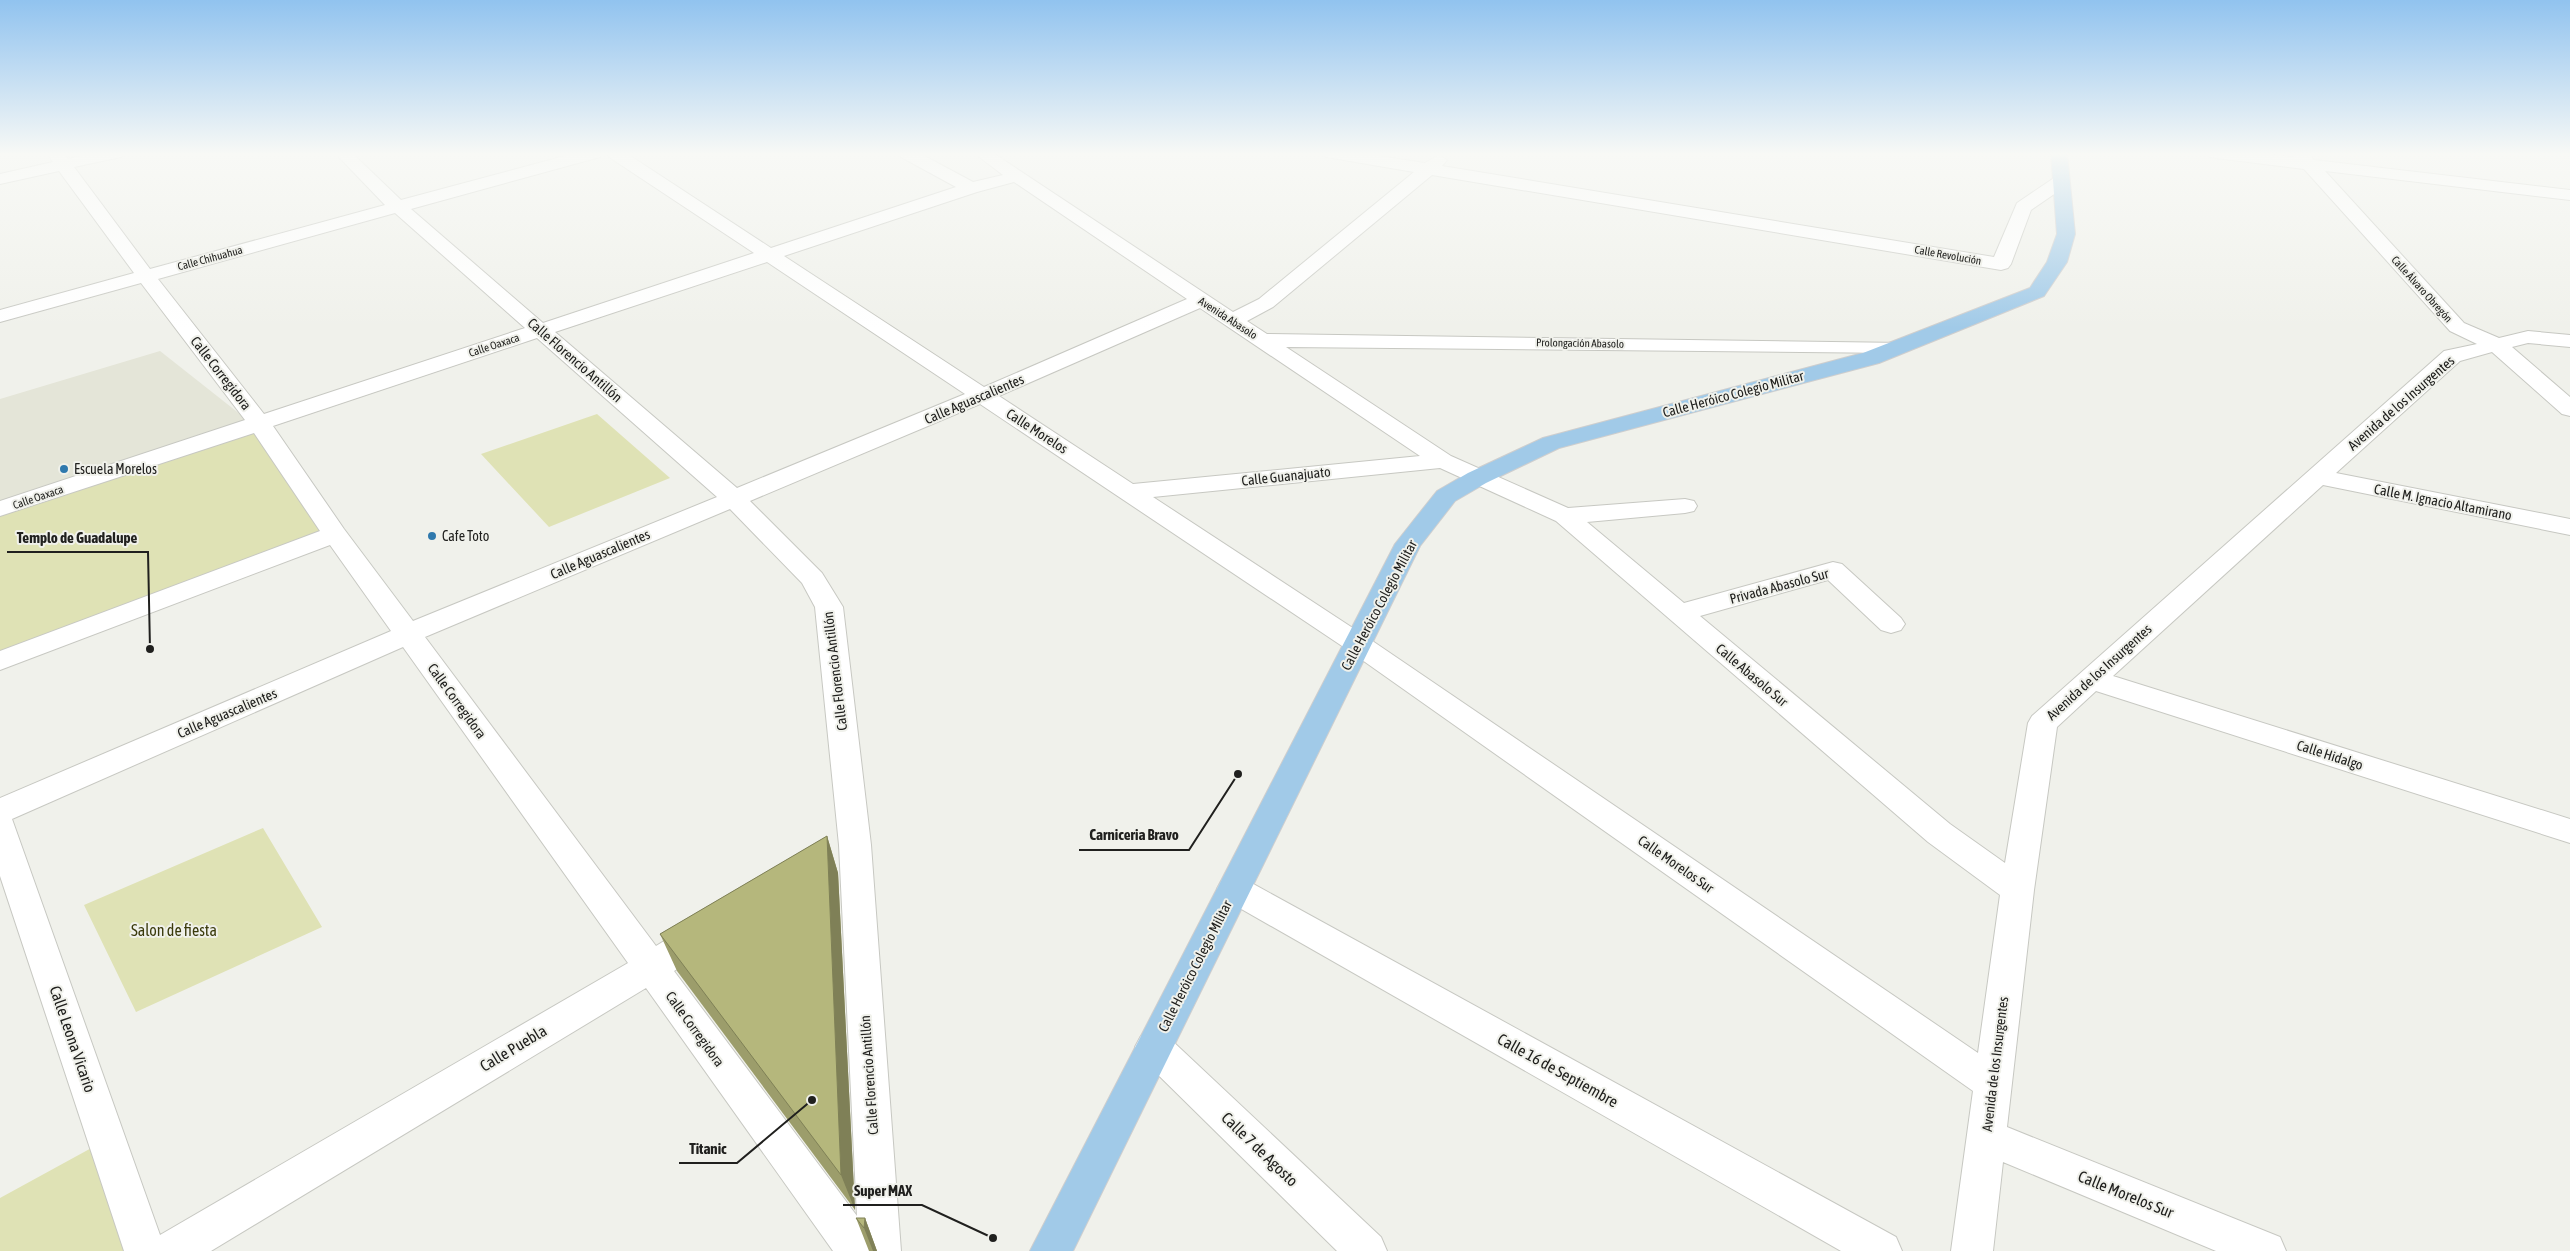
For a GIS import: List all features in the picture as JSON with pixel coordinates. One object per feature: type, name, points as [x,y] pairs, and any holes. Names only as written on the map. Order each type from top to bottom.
[{"type":"main road","name":"Calle Heróico Colegio Militar","points":[[1052,1251],[1408,544],[1446,496],[1477,478],[1551,443],[1871,358],[2037,292],[2057,262],[2066,234],[2063,211]]},
{"type":"street","name":"Calle Corregidora","points":[[98,211],[145,275],[259,422],[335,534],[858,1251]]},
{"type":"street","name":"Calle Chihuahua","points":[[0,316],[377,211]]},
{"type":"street","name":"Calle Florencio Antillón","points":[[403,211],[734,499],[813,579],[829,607],[855,845],[880,1251]]},
{"type":"street","name":"Calle Morelos","points":[[704,211],[1358,644]]},
{"type":"street","name":"Calle Oaxaca","points":[[0,510],[259,422],[899,211]]},
{"type":"street","name":"Avenida Abasolo","points":[[1070,211],[1443,461],[1477,478]]},
{"type":"street","points":[[1233,320],[1266,302],[1377,211]]},
{"type":"street","name":"Calle Revolución","points":[[1688,211],[2001,264],[2021,211]]},
{"type":"street","name":"Calle Álvaro Obregón","points":[[2352,211],[2457,327],[2495,344],[2570,410]]},
{"type":"street","name":"Calle Aguascalientes","points":[[0,812],[408,634],[983,396],[1202,300]]},
{"type":"street","name":"Avenida de los Insurgentes","points":[[1972,1251],[2017,890],[2043,723],[2316,476],[2452,356],[2528,337],[2570,341]]},
{"type":"street","name":"Prolongación Abasolo","points":[[1262,340],[1897,347]]},
{"type":"street","name":"Calle Guanajuato","points":[[1129,492],[1443,461]]},
{"type":"street","name":"Calle M. Ignacio Altamirano","points":[[2316,476],[2570,527]]},
{"type":"street","name":"Calle Abasolo Sur","points":[[1477,478],[1564,516],[1939,833],[2017,890]]},
{"type":"street","points":[[1564,516],[1684,506]]},
{"type":"street","points":[[0,661],[335,534]]},
{"type":"street","name":"Privada Abasolo Sur","points":[[1679,613],[1833,570],[1891,624]]},
{"type":"street","name":"Calle Morelos Sur","points":[[1358,644],[1993,1084]]},
{"type":"street","name":"Calle Hidalgo","points":[[2090,679],[2570,831]]},
{"type":"street","name":"Calle Leona Vicario","points":[[0,827],[145,1251]]},
{"type":"street","points":[[820,866],[855,845]]},
{"type":"street","name":"Calle 16 de Septiembre","points":[[1234,889],[1882,1251]]},
{"type":"street","name":"Calle Puebla","points":[[172,1251],[727,921]]},
{"type":"street","name":"Calle 7 de Agosto","points":[[1154,1047],[1366,1251]]},
{"type":"street","name":"Calle Morelos Sur","points":[[1986,1137],[2265,1251]]},
{"type":"shaded area","name":"Escuela Morelos","points":[[160,351],[255,426],[0,513],[0,399]]},
{"type":"green space","points":[[597,414],[670,478],[549,527],[481,454]]},
{"type":"green space","points":[[255,426],[335,534],[0,661],[0,513]]},
{"type":"green space","name":"Salon de fiesta","points":[[263,828],[322,927],[136,1012],[84,905]]},
{"type":"green space","points":[[106,1140],[144,1251],[0,1251],[0,1198]]},
{"type":"building","points":[[827,836],[841,1175],[660,934]]},
{"type":"building","points":[[856,1218],[865,1218],[864,1228]]},
{"type":"place","name":"Escuela Morelos","points":[[64,469]]},
{"type":"place","name":"Cafe Toto","points":[[432,536]]},
{"type":"place","name":"Templo de Guadalupe","points":[[150,649]]},
{"type":"place","name":"Carniceria Bravo","points":[[1238,774]]},
{"type":"place","name":"Titanic","points":[[812,1100]]},
{"type":"place","name":"Super MAX","points":[[993,1238]]}]
